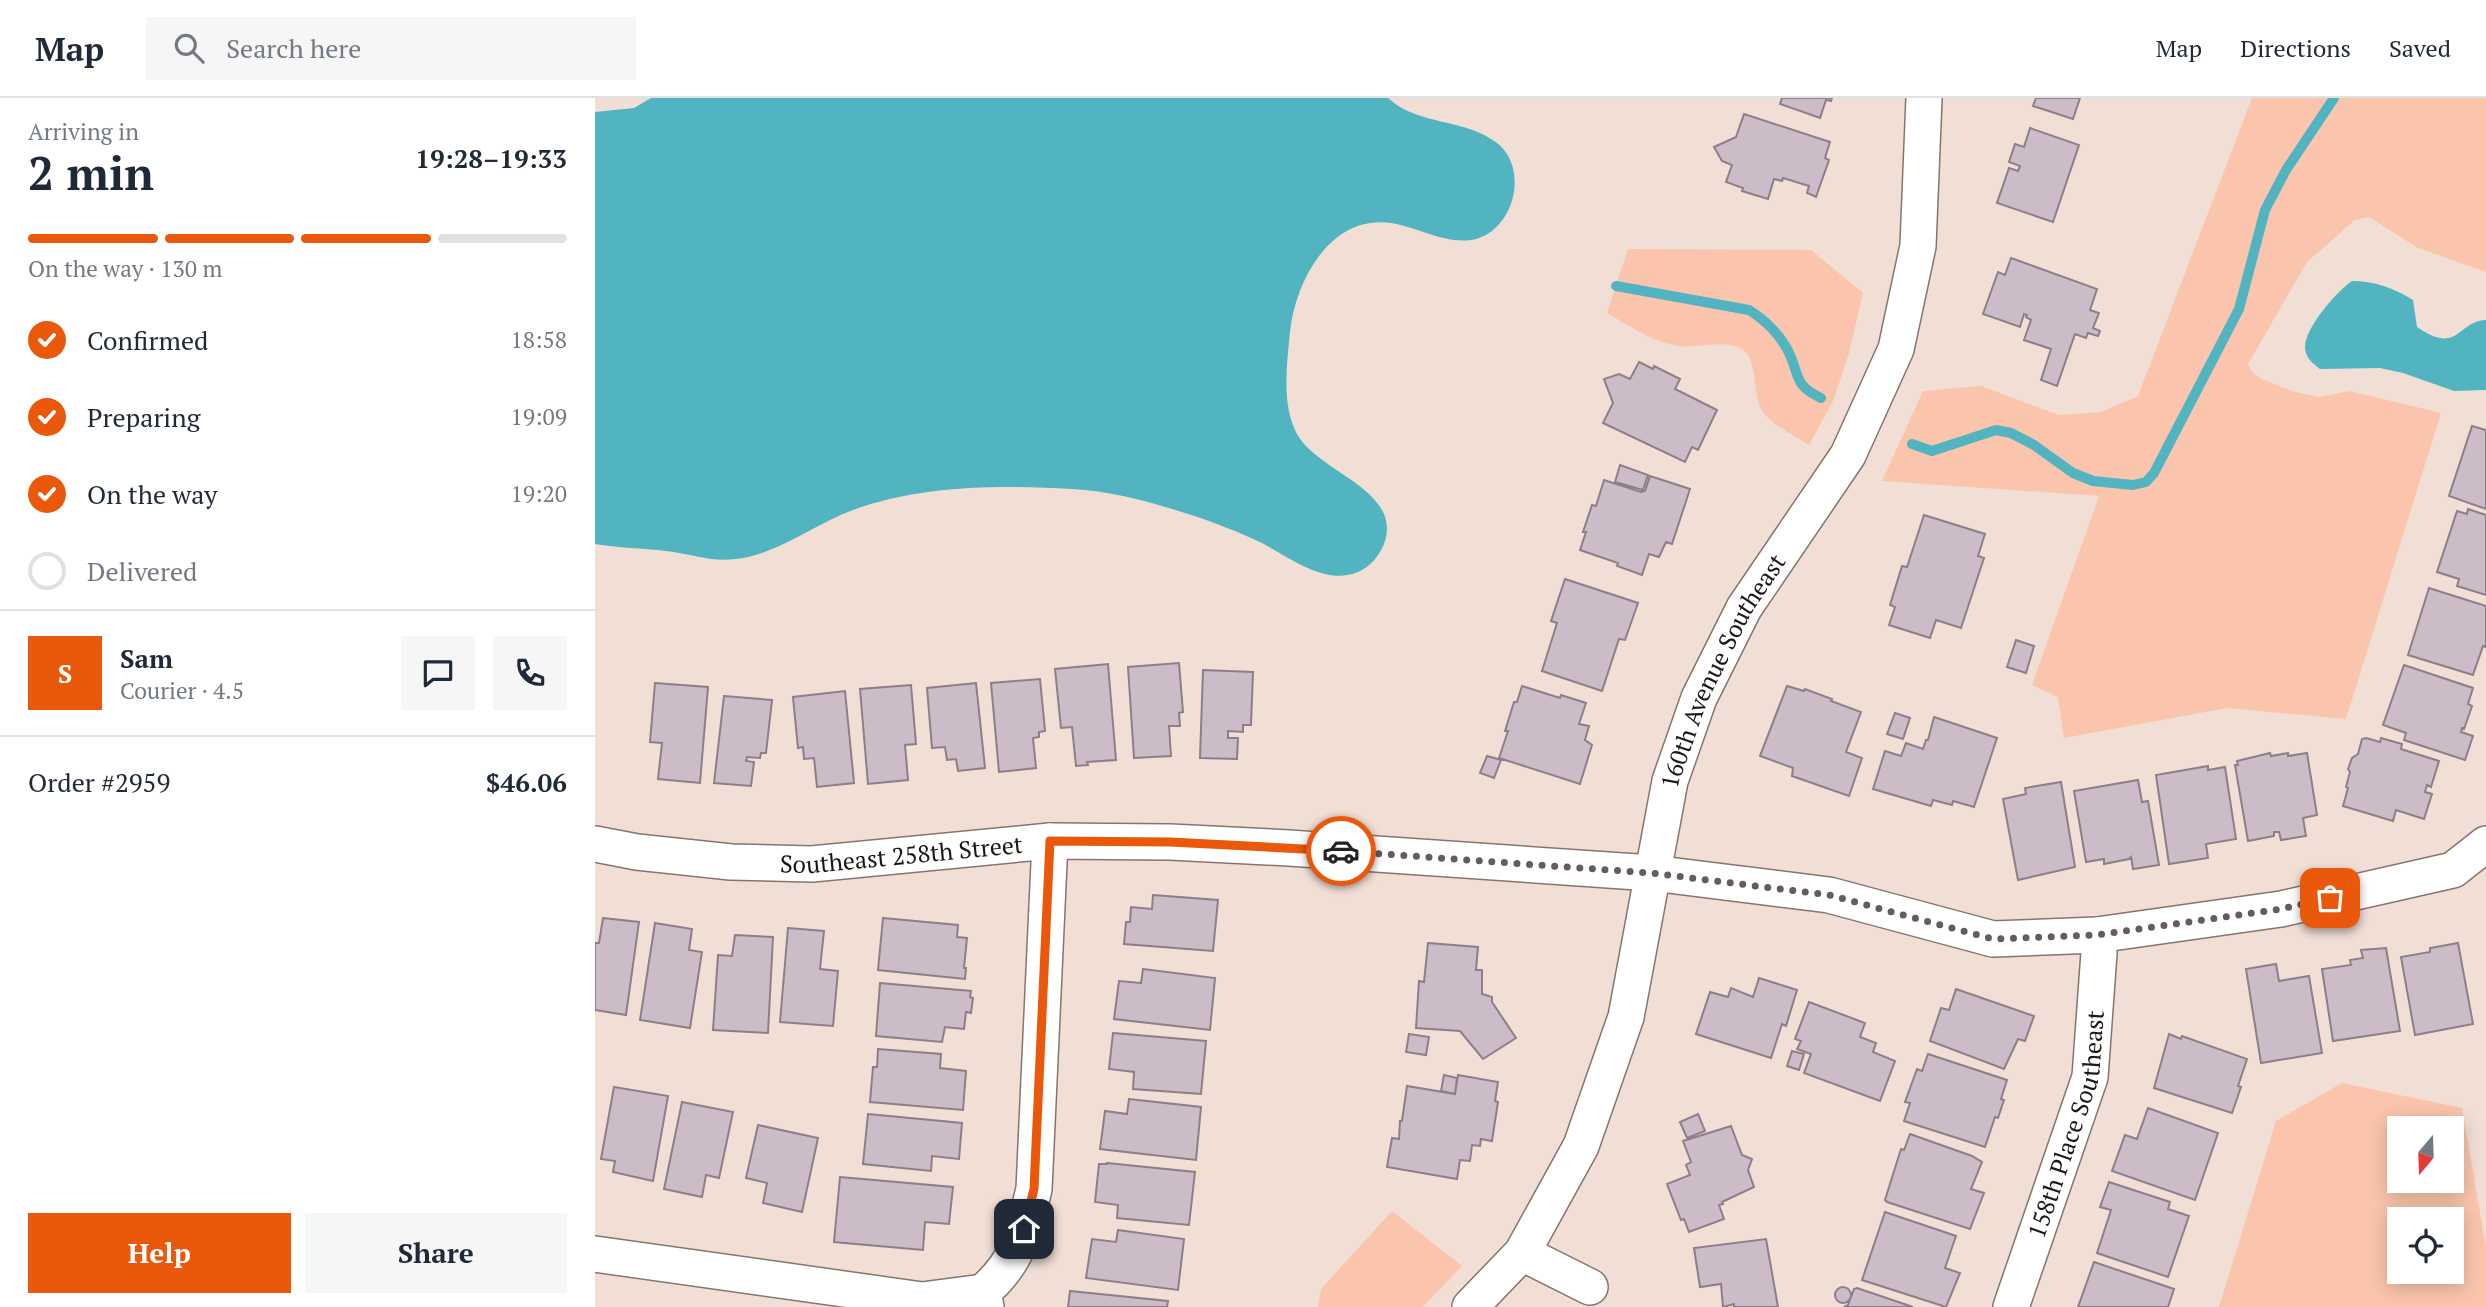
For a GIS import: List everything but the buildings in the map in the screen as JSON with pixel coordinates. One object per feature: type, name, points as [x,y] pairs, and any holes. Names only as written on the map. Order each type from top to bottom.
[{"type":"street","name":"160th Avenue Southeast","points":[[1470,1307],[1521,1253],[1581,1146],[1626,1017],[1670,781],[1699,698],[1744,608],[1848,455],[1896,349],[1919,246],[1924,98]]},
{"type":"street","name":"Southeast 258th Street","points":[[595,844],[637,852],[731,862],[812,864],[1050,841],[1170,842],[1289,848],[1651,873],[1829,895],[1993,939],[2097,935],[2281,909],[2453,870],[2486,844]]},
{"type":"street","points":[[595,1254],[922,1300],[985,1299],[1013,1259],[1034,1189],[1050,841]]},
{"type":"street","name":"158th Place Southeast","points":[[2011,1307],[2090,1077],[2099,953],[2097,935]]},
{"type":"street","points":[[1521,1253],[1590,1287]]},
{"type":"shaded area","points":[[2252,98],[2486,98],[2486,272],[2416,247],[2369,217],[2355,220],[2307,262],[2248,364],[2252,372],[2262,379],[2295,392],[2319,397],[2350,391],[2441,413],[2346,719],[2227,708],[2064,738],[2058,697],[2032,685],[2099,496],[1882,481],[1923,391],[1981,386],[2059,415],[2101,412],[2138,396]]},
{"type":"shaded area","points":[[1628,249],[1811,250],[1863,293],[1849,353],[1834,399],[1809,445],[1765,415],[1758,400],[1751,362],[1743,350],[1720,344],[1686,347],[1669,344],[1642,333],[1607,313]]},
{"type":"shaded area","points":[[2342,1083],[2462,1108],[2463,1116],[2387,1116],[2387,1194],[2464,1194],[2464,1120],[2486,1247],[2486,1307],[2219,1307],[2276,1121]]},
{"type":"shaded area","points":[[1392,1211],[1462,1266],[1423,1307],[1318,1307],[1321,1289]]},
{"type":"water","points":[[651,98],[1388,98],[1413,113],[1471,129],[1497,143],[1507,154],[1515,181],[1508,210],[1500,223],[1489,233],[1476,239],[1455,240],[1391,223],[1369,223],[1350,229],[1334,240],[1320,255],[1299,293],[1290,332],[1287,370],[1287,397],[1292,422],[1307,447],[1371,495],[1382,509],[1387,525],[1380,553],[1358,572],[1346,575],[1320,573],[1235,531],[1145,501],[1087,490],[1017,487],[934,491],[879,502],[839,516],[766,552],[736,559],[717,559],[595,544],[595,112],[634,108]]},
{"type":"water","points":[[2352,281],[2384,286],[2413,300],[2417,327],[2441,338],[2450,338],[2476,322],[2486,320],[2486,390],[2454,391],[2380,368],[2317,367],[2306,354],[2306,339],[2323,311]]},
{"type":"waterway","points":[[1912,444],[1932,451],[1996,430],[2011,433],[2034,445],[2073,473],[2093,481],[2133,485],[2146,482],[2154,473],[2239,309],[2265,210],[2286,170],[2334,98]]},
{"type":"waterway","points":[[1616,286],[1749,310],[1778,335],[1787,348],[1799,380],[1806,389],[1821,398]]},
{"type":"way so far","points":[[1341,851],[1651,873],[1829,895],[1993,939],[2097,935],[2281,909],[2330,898]]},
{"type":"route","points":[[1024,1229],[1034,1189],[1050,841],[1170,842],[1341,851]]}]
